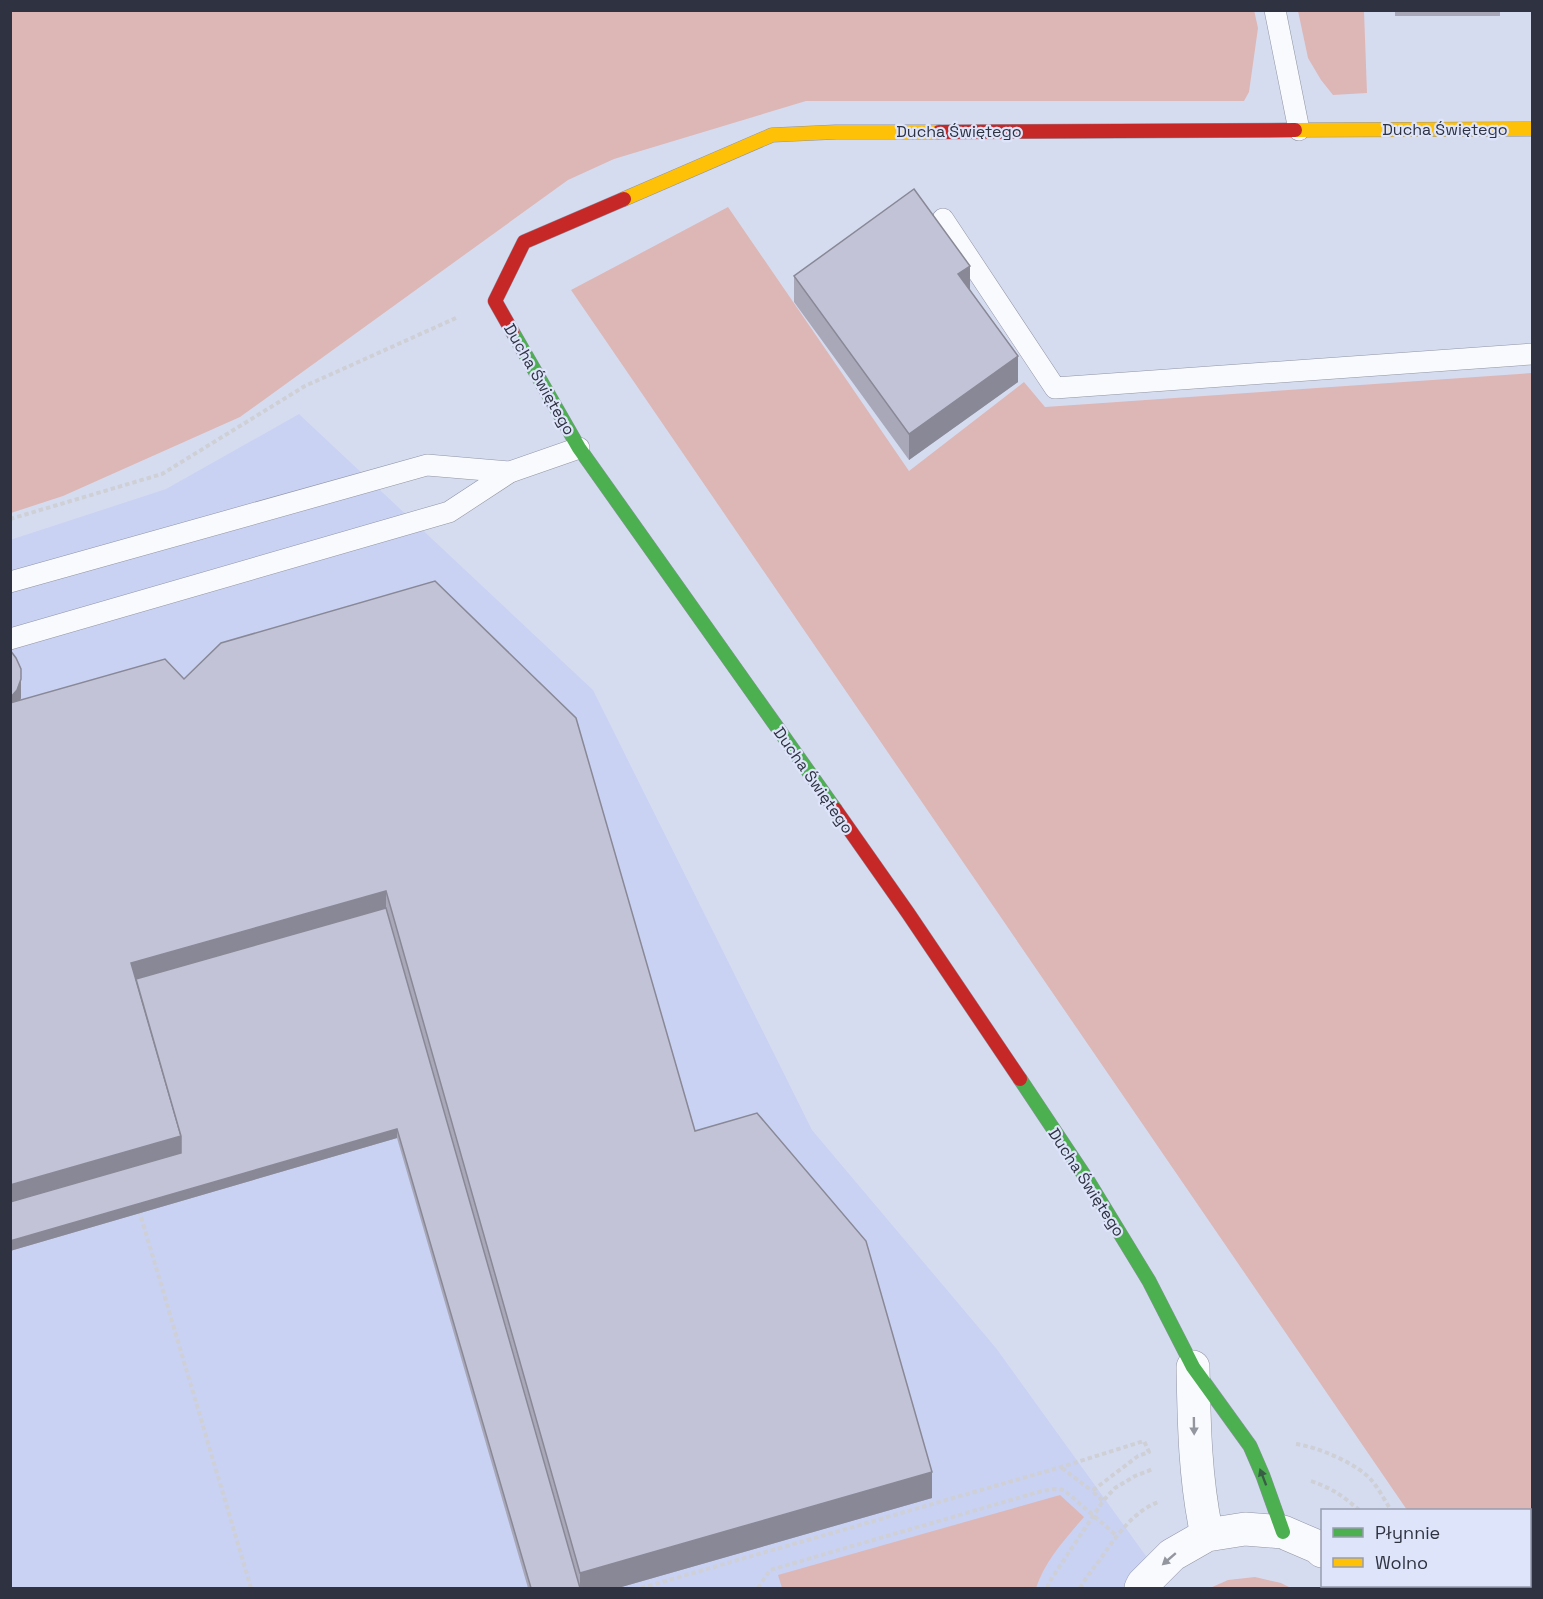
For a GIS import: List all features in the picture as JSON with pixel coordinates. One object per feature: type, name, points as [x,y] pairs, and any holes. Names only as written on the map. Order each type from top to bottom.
[{"type":"street","name":"Ducha Świętego","points":[[1282,1532],[1250,1446],[1193,1367],[1149,1281],[1088,1181],[908,913],[579,448],[495,301],[524,242],[772,135],[836,132],[1533,129]]},
{"type":"street","name":"Ducha Świętego","points":[[1193,1367],[1195,1458],[1207,1536]]},
{"type":"street","points":[[1141,1588],[1172,1555],[1207,1536],[1245,1528],[1282,1532],[1321,1549]]},
{"type":"lane","points":[[1275,10],[1299,130]]},
{"type":"lane","points":[[943,219],[1054,388],[1533,354]]},
{"type":"lane","points":[[10,639],[449,512],[510,472],[579,448]]},
{"type":"lane","points":[[10,582],[427,465],[510,472]]},
{"type":"path","points":[[10,519],[162,474],[304,386],[495,301]]},
{"type":"path","points":[[138,1206],[251,1588]]},
{"type":"path","points":[[641,1588],[1144,1441],[1149,1452],[1138,1456],[1092,1491]]},
{"type":"path","points":[[1061,1467],[1103,1501]]},
{"type":"path","points":[[758,1588],[771,1570],[1055,1489],[1064,1490],[1117,1536],[1080,1588]]},
{"type":"shaded area","points":[[11,10],[1254,10],[1258,28],[1249,92],[1244,101],[806,101],[614,159],[568,180],[240,417],[63,496],[11,513]]},
{"type":"shaded area","points":[[1298,11],[1364,11],[1367,93],[1333,95],[1308,58]]},
{"type":"shaded area","points":[[728,207],[909,471],[1024,382],[1045,407],[1532,373],[1532,1588],[1458,1587],[1531,1587],[1531,1509],[1406,1509],[571,290]]},
{"type":"shaded area","points":[[299,414],[593,690],[812,1130],[996,1348],[1146,1556],[1166,1588],[11,1588],[10,540],[166,489]]},
{"type":"shaded area","points":[[1060,1495],[1084,1517],[1050,1559],[1036,1588],[782,1588],[778,1575]]},
{"type":"shaded area","points":[[1255,1577],[1281,1583],[1291,1588],[1210,1588],[1228,1580]]},
{"type":"building","points":[[914,189],[970,266],[958,274],[1018,356],[909,434],[794,276]]},
{"type":"building","points":[[435,581],[576,718],[695,1131],[757,1113],[866,1241],[932,1472],[580,1573],[386,891],[131,963],[181,1136],[10,1185],[10,703],[165,659],[184,679],[221,643]]},
{"type":"building","points":[[10,650],[21,669],[21,679],[17,690],[10,698]]},
{"type":"building","points":[[386,908],[580,1588],[531,1588],[397,1129],[10,1241],[10,1202],[181,1153],[181,1136],[136,979]]},
{"type":"traffic: fast","points":[[512,331],[579,448],[835,809]]},
{"type":"traffic: fast","points":[[1020,1079],[1088,1181],[1149,1281],[1193,1367],[1250,1446],[1283,1532]]},
{"type":"traffic: slow","points":[[1295,130],[1532,129]]},
{"type":"traffic: slow","points":[[624,199],[772,135],[836,132],[939,132]]},
{"type":"traffic: jam","points":[[939,132],[1295,130]]},
{"type":"traffic: jam","points":[[512,331],[495,301],[524,242],[624,199]]},
{"type":"traffic: jam","points":[[835,809],[1020,1079]]}]
